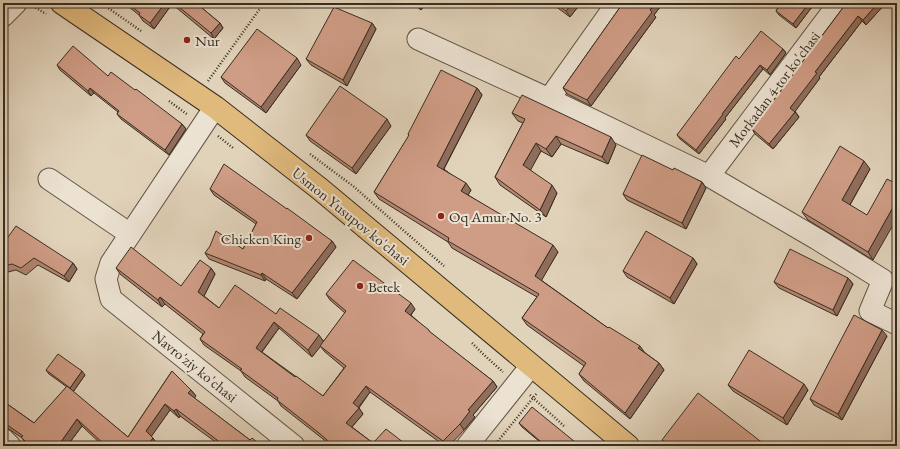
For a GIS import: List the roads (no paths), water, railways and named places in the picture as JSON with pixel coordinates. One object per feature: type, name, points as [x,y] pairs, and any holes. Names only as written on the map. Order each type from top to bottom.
[{"type":"main road","name":"Usmon Yusupov ko'chasi","points":[[55,10],[206,102],[320,189],[628,446]]},
{"type":"street","points":[[3,16],[16,3]]},
{"type":"street","points":[[549,99],[617,3]]},
{"type":"street","name":"Morkadan 4-tor ko'chasi","points":[[709,176],[839,3]]},
{"type":"street","points":[[418,39],[549,99],[709,176],[817,239],[883,280],[870,311],[897,324]]},
{"type":"street","points":[[49,179],[130,234],[202,125],[206,102]]},
{"type":"street","name":"Navro'ziy ko'chasi","points":[[130,234],[111,263],[106,279],[111,299],[294,446]]},
{"type":"street","points":[[467,446],[531,366]]},
{"type":"street","points":[[3,439],[10,446]]},
{"type":"place","name":"Nur","points":[[187,40]]},
{"type":"place","name":"Oq Amur No. 3","points":[[441,216]]},
{"type":"place","name":"Chicken King","points":[[309,238]]},
{"type":"place","name":"Betek","points":[[360,286]]}]
